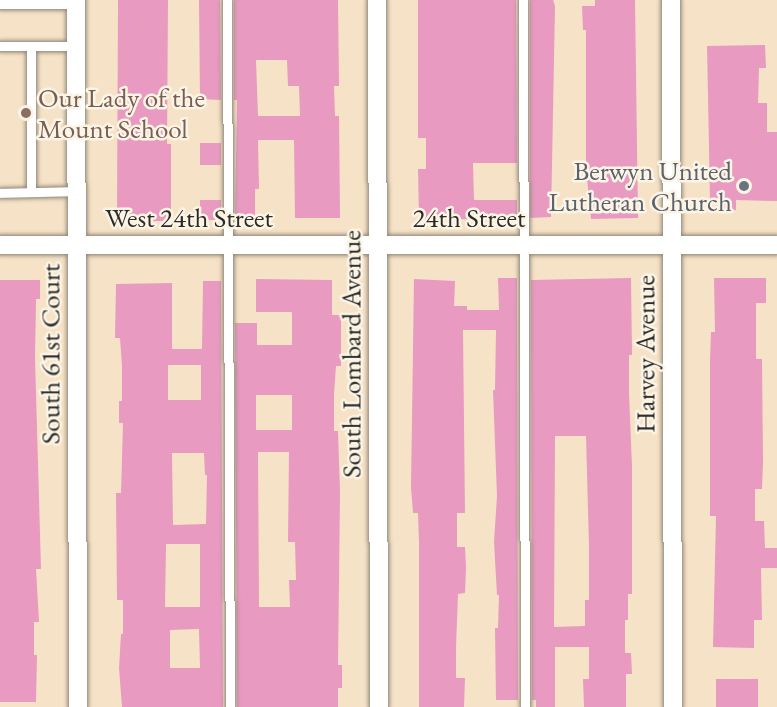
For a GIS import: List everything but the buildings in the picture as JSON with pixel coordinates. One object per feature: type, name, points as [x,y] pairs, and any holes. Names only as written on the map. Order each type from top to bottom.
[{"type":"street","name":"South Lombard Avenue","points":[[377,0],[379,707]]},
{"type":"street","name":"Harvey Avenue","points":[[671,0],[673,707]]},
{"type":"street","name":"South 61st Court","points":[[76,2],[78,707]]},
{"type":"street","name":"West 24th Street","points":[[0,246],[378,245]]},
{"type":"street","name":"24th Street","points":[[378,245],[777,245]]},
{"type":"lane","points":[[227,0],[230,707]]},
{"type":"lane","points":[[523,0],[525,707]]},
{"type":"lane","points":[[0,4],[76,2]]},
{"type":"lane","points":[[0,46],[76,46]]},
{"type":"lane","points":[[31,46],[31,191]]},
{"type":"lane","points":[[0,193],[76,191]]},
{"type":"place","name":"Our Lady of the Mount School","points":[[26,113]]},
{"type":"place","name":"Berwyn United Lutheran Church","points":[[744,186]]}]
